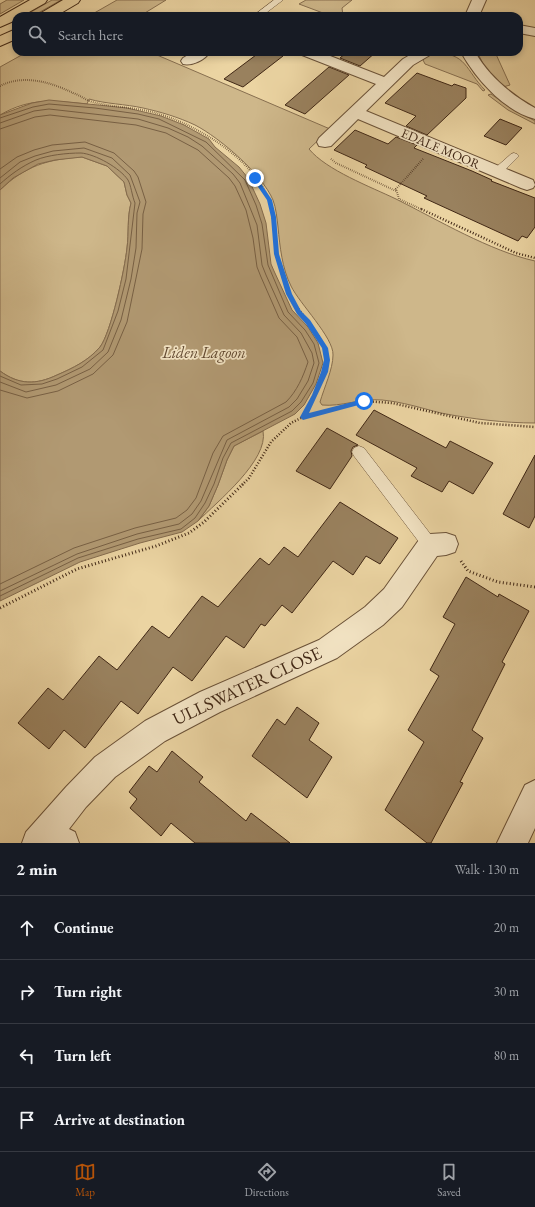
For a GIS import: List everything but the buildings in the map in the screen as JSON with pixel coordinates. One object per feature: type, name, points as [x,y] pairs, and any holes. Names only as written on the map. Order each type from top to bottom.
[{"type":"highway","points":[[19,12],[40,0]]},
{"type":"highway","points":[[53,12],[73,0]]},
{"type":"highway","points":[[0,23],[12,16]]},
{"type":"highway","points":[[0,42],[12,35]]},
{"type":"street","points":[[474,12],[479,0]]},
{"type":"street","points":[[523,30],[535,32]]},
{"type":"street","points":[[188,61],[196,56]]},
{"type":"street","points":[[318,56],[386,82]]},
{"type":"street","points":[[325,142],[386,82],[408,62],[418,56]]},
{"type":"street","points":[[470,56],[474,64],[498,90],[535,114]]},
{"type":"street","name":"EDALE MOOR","points":[[355,112],[527,184]]},
{"type":"street","name":"ULLSWATER CLOSE","points":[[49,840],[76,796],[105,767],[155,731],[210,702],[328,649],[374,616],[393,598],[438,544]]},
{"type":"street","points":[[512,843],[535,795]]},
{"type":"lane","points":[[262,12],[279,0]]},
{"type":"lane","points":[[498,172],[514,156]]},
{"type":"lane","points":[[359,452],[438,544]]},
{"type":"path","points":[[0,86],[12,80],[36,82],[55,86],[90,101],[143,109],[159,114],[193,127],[208,136],[241,163],[255,178],[269,200],[273,217],[276,254],[289,294],[299,312],[308,322],[325,348],[327,360],[325,372],[315,396],[303,417]]},
{"type":"path","points":[[325,142],[328,157],[336,163],[396,192],[399,198],[516,253],[535,258]]},
{"type":"path","points":[[396,192],[396,189],[435,145]]},
{"type":"path","points":[[0,608],[77,569],[156,546],[189,533],[204,522],[249,478],[270,442],[291,423],[303,417],[364,401],[392,404],[480,423],[535,427]]},
{"type":"path","points":[[438,544],[468,571],[498,582],[535,587]]},
{"type":"shaded area","points":[[7,0],[24,0],[0,14],[0,4]]},
{"type":"shaded area","points":[[52,0],[61,0],[40,12],[31,12]]},
{"type":"shaded area","points":[[117,0],[166,0],[146,12],[96,12]]},
{"type":"shaded area","points":[[306,0],[352,0],[342,8],[342,12],[320,12],[299,4]]},
{"type":"shaded area","points":[[20,56],[159,56],[330,129],[309,149],[326,164],[337,171],[482,243],[535,261],[535,423],[464,417],[382,400],[366,400],[336,405],[322,405],[320,402],[333,360],[332,348],[328,339],[291,286],[285,272],[273,200],[268,190],[250,168],[228,148],[195,125],[169,115],[136,107],[89,99],[87,104],[53,101],[22,105],[0,115],[0,67]]},
{"type":"shaded area","points":[[453,56],[459,59],[485,90],[483,91],[477,84],[425,64],[423,60],[425,57]]},
{"type":"shaded area","points":[[479,56],[497,56],[510,85],[503,87],[486,69]]},
{"type":"shaded area","points":[[491,94],[508,106],[535,121],[535,124],[508,110],[488,95]]},
{"type":"shaded area","points":[[82,157],[107,166],[124,182],[127,195],[131,203],[126,257],[113,315],[100,347],[80,364],[42,381],[28,382],[14,379],[0,371],[0,190],[19,175],[38,165],[58,160]]},
{"type":"shaded area","points":[[263,431],[263,442],[258,455],[250,467],[240,480],[198,521],[209,506],[234,446]]},
{"type":"water","name":"Liden Lagoon","points":[[49,100],[127,108],[161,116],[184,125],[209,139],[215,147],[239,167],[248,178],[260,204],[266,223],[271,264],[274,271],[292,310],[308,327],[318,343],[323,363],[316,384],[304,405],[295,414],[234,446],[209,506],[198,521],[182,532],[140,543],[80,562],[0,601],[0,371],[7,376],[21,381],[42,381],[74,367],[100,347],[109,328],[117,300],[128,242],[131,203],[127,195],[124,182],[107,166],[82,157],[55,160],[38,164],[13,178],[0,190],[0,115],[32,103]]},
{"type":"route","points":[[255,178],[269,200],[273,217],[276,254],[289,294],[299,312],[319,337],[325,348],[327,360],[325,372],[315,396],[303,417],[364,401]]}]
